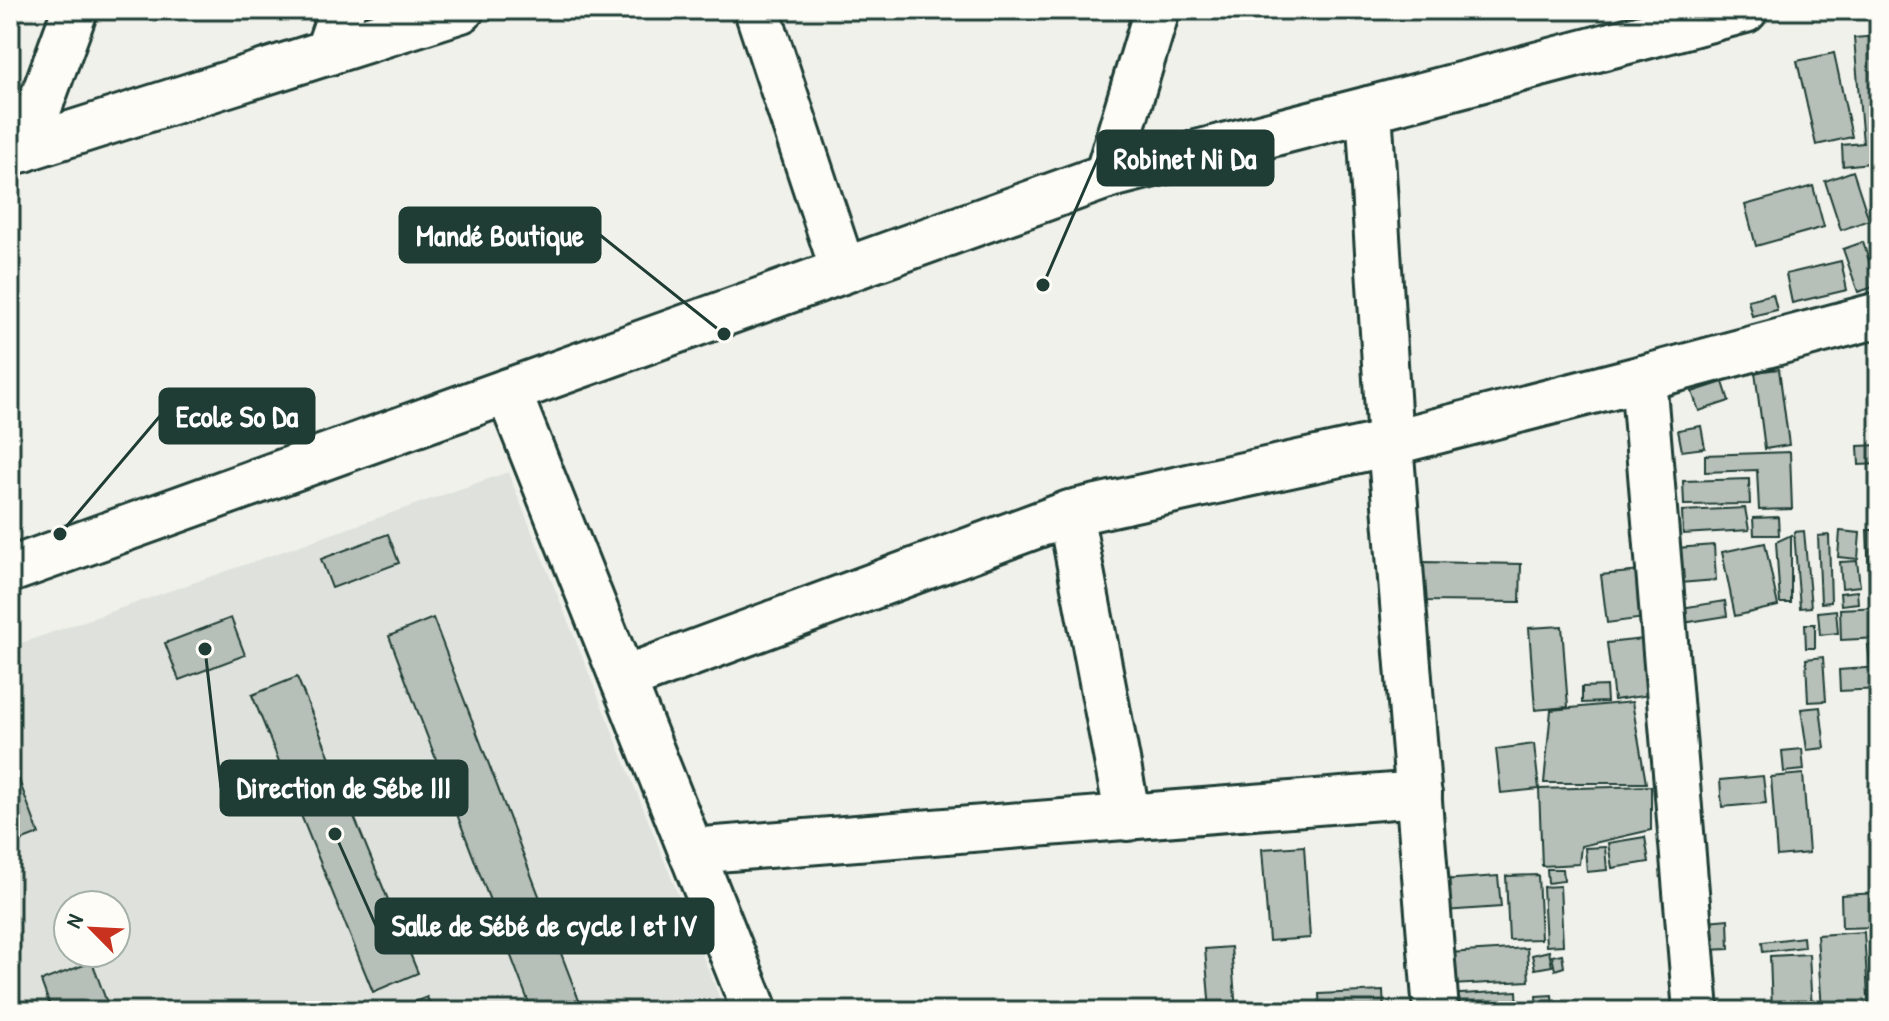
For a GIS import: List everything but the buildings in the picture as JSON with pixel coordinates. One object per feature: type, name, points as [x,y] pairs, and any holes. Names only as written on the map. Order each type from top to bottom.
[{"type":"street","points":[[17,151],[75,10]]},
{"type":"street","points":[[327,53],[342,10]]},
{"type":"street","points":[[17,151],[461,10]]},
{"type":"street","points":[[757,10],[843,270]]},
{"type":"street","points":[[1107,176],[1157,10]]},
{"type":"street","points":[[10,570],[1107,176],[1745,10]]},
{"type":"street","points":[[1369,109],[1390,443],[1436,1011]]},
{"type":"street","points":[[623,679],[1070,513],[1390,443],[1879,315]]},
{"type":"street","points":[[1643,378],[1696,1011]]},
{"type":"street","points":[[508,391],[755,1011]]},
{"type":"street","points":[[1070,513],[1128,818]]},
{"type":"street","points":[[691,851],[1419,794]]},
{"type":"shaded area","points":[[508,472],[725,1011],[10,1011],[10,647]]},
{"type":"place","name":"Robinet Ni Da","points":[[1043,285]]},
{"type":"place","name":"Mandé Boutique","points":[[724,334]]},
{"type":"place","name":"Ecole So Da","points":[[60,534]]},
{"type":"place","name":"Direction de Sébe III","points":[[205,649]]},
{"type":"place","name":"Salle de Sébé de cycle I et IV","points":[[335,834]]}]
